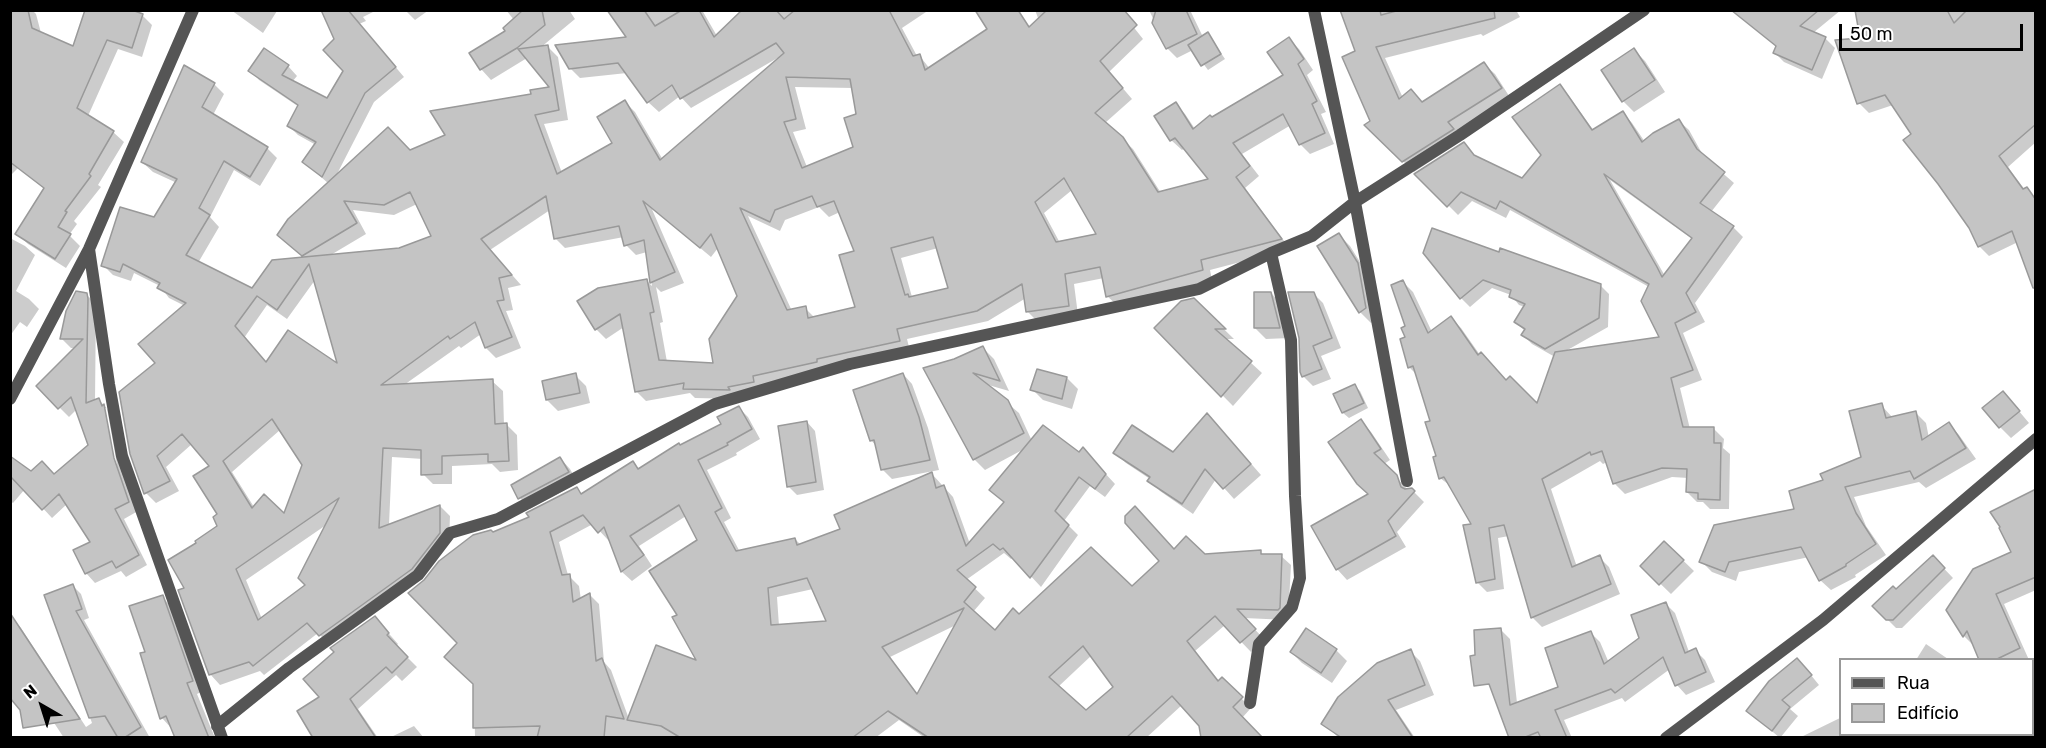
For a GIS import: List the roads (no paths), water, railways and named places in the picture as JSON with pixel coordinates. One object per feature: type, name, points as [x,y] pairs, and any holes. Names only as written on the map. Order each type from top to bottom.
[{"type":"street","points":[[10,399],[89,249],[193,10]]},
{"type":"street","points":[[1314,10],[1355,202],[1407,481]]},
{"type":"street","points":[[89,249],[122,456],[219,732],[289,668],[418,575],[450,533],[498,519],[715,404],[850,364],[1199,289],[1312,236],[1355,202],[1460,135],[1644,10]]},
{"type":"street","points":[[1250,703],[1259,644],[1292,607],[1300,578],[1294,496],[1291,340],[1271,254]]},
{"type":"street","points":[[1666,738],[1823,620],[2036,439]]}]
